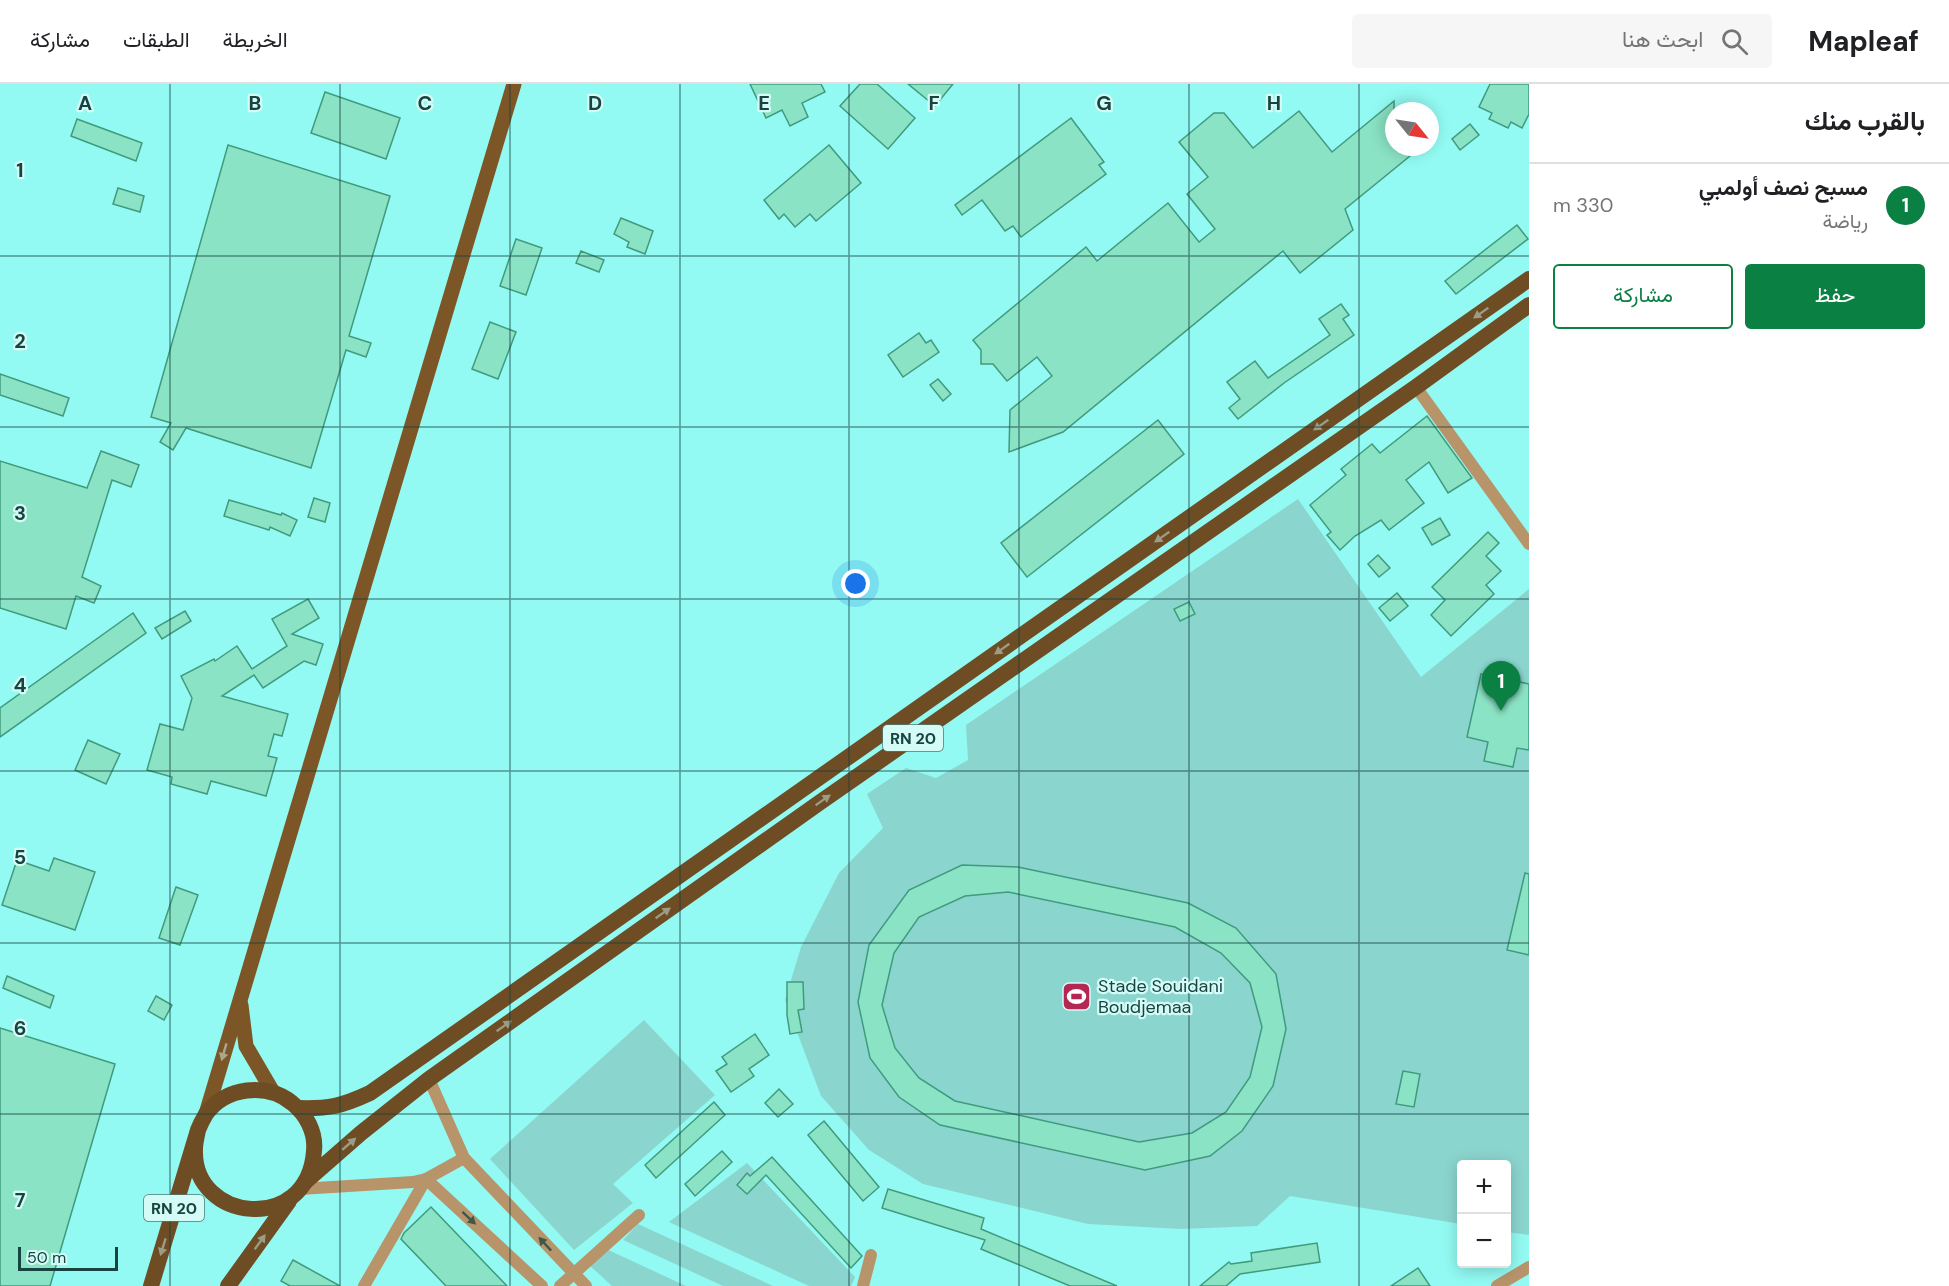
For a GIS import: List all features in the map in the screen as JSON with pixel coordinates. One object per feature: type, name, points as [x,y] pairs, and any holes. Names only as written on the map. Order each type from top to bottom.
[{"type":"highway","name":"RN 20","points":[[298,1108],[323,1109],[345,1105],[369,1093],[1529,279]]},
{"type":"highway","name":"RN 20","points":[[228,1286],[299,1190],[361,1133],[429,1079],[819,803],[1416,387],[1529,305]]},
{"type":"highway","points":[[254,1089],[273,1092],[287,1098],[298,1108],[310,1125],[315,1144],[313,1164],[299,1190],[274,1207],[255,1210],[237,1207],[220,1199],[206,1185],[197,1168],[194,1149],[198,1130],[206,1114],[219,1101],[236,1092],[254,1089]]},
{"type":"highway","name":"RN 20","points":[[151,1286],[198,1130]]},
{"type":"main road","points":[[206,1114],[514,84]]},
{"type":"main road","points":[[240,996],[246,1046],[273,1092]]},
{"type":"street","points":[[1416,387],[1529,544]]},
{"type":"street","points":[[429,1079],[464,1158],[586,1286]]},
{"type":"street","points":[[299,1190],[413,1182],[426,1179],[464,1158]]},
{"type":"street","points":[[364,1286],[426,1179]]},
{"type":"street","points":[[426,1179],[542,1286]]},
{"type":"street","points":[[560,1286],[639,1215]]},
{"type":"street","points":[[863,1286],[871,1255]]},
{"type":"street","points":[[1497,1286],[1529,1267]]},
{"type":"shaded area","points":[[1298,499],[1421,677],[1529,589],[1529,1235],[1511,1233],[1511,1160],[1457,1160],[1457,1223],[1290,1196],[1257,1226],[1181,1229],[1088,1224],[923,1184],[869,1150],[821,1096],[785,1000],[801,947],[839,873],[883,828],[867,794],[906,768],[936,778],[968,760],[966,725]]},
{"type":"shaded area","points":[[644,1020],[715,1095],[613,1184],[633,1203],[574,1250],[490,1159]]},
{"type":"shaded area","points":[[747,1163],[855,1277],[851,1286],[809,1286],[669,1222]]},
{"type":"shaded area","points":[[638,1224],[773,1286],[723,1286],[623,1240]]},
{"type":"shaded area","points":[[604,1248],[686,1286],[612,1286],[587,1263]]},
{"type":"building","points":[[750,84],[821,84],[825,92],[802,103],[808,117],[790,126],[782,110],[766,118]]},
{"type":"building","points":[[860,84],[877,84],[915,118],[888,149],[840,106]]},
{"type":"building","points":[[908,84],[953,84],[935,106]]},
{"type":"building","points":[[1490,84],[1529,84],[1529,114],[1522,128],[1511,122],[1508,128],[1489,119],[1492,113],[1479,107]]},
{"type":"building","points":[[325,92],[400,118],[386,159],[311,133]]},
{"type":"building","points":[[1385,108],[1385,156],[1410,156],[1345,209],[1353,230],[1300,273],[1283,251],[1063,432],[1009,452],[1010,410],[1052,376],[1037,357],[1007,381],[993,364],[981,364],[981,350],[973,340],[1086,247],[1097,261],[1168,203],[1199,242],[1215,229],[1187,194],[1208,177],[1179,142],[1214,113],[1224,113],[1253,148],[1299,111],[1332,152]]},
{"type":"building","points":[[1071,118],[1104,162],[1099,165],[1106,174],[1021,237],[1013,226],[1005,231],[982,200],[962,215],[955,205]]},
{"type":"building","points":[[77,119],[142,143],[136,161],[71,136]]},
{"type":"building","points":[[1470,124],[1479,135],[1460,150],[1452,139]]},
{"type":"building","points":[[228,145],[390,196],[349,336],[371,343],[366,357],[346,350],[311,468],[186,428],[173,450],[160,442],[171,423],[151,417]]},
{"type":"building","points":[[829,145],[861,183],[816,221],[810,214],[795,227],[784,214],[779,219],[764,200]]},
{"type":"building","points":[[118,188],[144,196],[140,212],[113,204]]},
{"type":"building","points":[[621,218],[653,231],[645,254],[627,247],[629,242],[614,234]]},
{"type":"building","points":[[1517,225],[1528,239],[1456,294],[1445,281]]},
{"type":"building","points":[[516,239],[542,248],[526,295],[500,286]]},
{"type":"building","points":[[581,251],[604,260],[599,272],[576,263]]},
{"type":"building","points":[[1341,304],[1349,315],[1343,319],[1354,335],[1284,383],[1238,419],[1229,408],[1240,399],[1227,382],[1255,361],[1268,378],[1330,335],[1319,319]]},
{"type":"building","points":[[490,322],[516,332],[498,379],[472,369]]},
{"type":"building","points":[[919,333],[926,343],[931,340],[939,352],[903,377],[888,355]]},
{"type":"building","points":[[0,374],[69,398],[63,416],[0,395]]},
{"type":"building","points":[[938,379],[951,394],[943,401],[930,385]]},
{"type":"building","points":[[1427,416],[1472,478],[1448,493],[1429,462],[1406,480],[1424,503],[1389,530],[1381,520],[1355,536],[1340,550],[1327,535],[1331,532],[1310,505],[1346,475],[1341,469],[1372,444],[1380,453]]},
{"type":"building","points":[[1158,420],[1184,454],[1027,577],[1001,543]]},
{"type":"building","points":[[101,451],[139,465],[131,487],[112,480],[82,577],[101,586],[94,603],[76,596],[66,629],[0,608],[0,461],[87,488]]},
{"type":"building","points":[[314,498],[330,503],[325,522],[308,517]]},
{"type":"building","points":[[229,500],[281,515],[282,513],[297,520],[290,536],[270,527],[269,530],[224,516]]},
{"type":"building","points":[[1440,518],[1450,535],[1432,545],[1422,528]]},
{"type":"building","points":[[1488,532],[1499,543],[1486,556],[1501,571],[1486,585],[1494,594],[1451,636],[1431,615],[1445,600],[1432,587]]},
{"type":"building","points":[[1378,555],[1390,568],[1379,577],[1368,564]]},
{"type":"building","points":[[1397,593],[1408,606],[1390,621],[1379,608]]},
{"type":"building","points":[[308,599],[319,618],[292,634],[323,644],[316,665],[304,661],[263,688],[254,675],[222,696],[288,714],[282,736],[274,734],[268,756],[277,758],[266,796],[211,781],[207,794],[171,784],[172,777],[147,770],[160,724],[183,730],[192,698],[181,676],[214,659],[215,661],[237,646],[252,669],[287,646],[272,619]]},
{"type":"building","points":[[1189,602],[1195,614],[1180,621],[1174,609]]},
{"type":"building","points":[[185,611],[191,621],[162,639],[155,628]]},
{"type":"building","points":[[133,613],[146,633],[0,737],[0,708]]},
{"type":"building","points":[[1481,674],[1529,684],[1529,750],[1517,748],[1513,767],[1484,761],[1488,742],[1467,737]]},
{"type":"building","points":[[88,740],[120,754],[106,784],[75,770]]},
{"type":"building","points":[[54,858],[95,872],[75,930],[2,905],[17,860],[49,871]]},
{"type":"building","points":[[962,865],[1018,867],[1188,903],[1236,928],[1276,974],[1286,1029],[1273,1086],[1242,1131],[1210,1156],[1145,1170],[940,1125],[899,1097],[870,1058],[858,1002],[869,945],[909,890]],"holes":[[[1008,892],[1175,927],[1221,953],[1250,983],[1262,1027],[1250,1077],[1226,1112],[1192,1133],[1139,1142],[955,1101],[919,1078],[895,1048],[882,1005],[894,953],[919,917],[965,896]]]},
{"type":"building","points":[[1525,873],[1529,874],[1529,955],[1507,950]]},
{"type":"building","points":[[176,887],[198,895],[180,945],[159,938]]},
{"type":"building","points":[[7,976],[54,996],[50,1008],[3,988]]},
{"type":"building","points":[[787,982],[803,982],[804,1009],[798,1010],[802,1032],[790,1034],[787,1015]]},
{"type":"building","points":[[156,996],[172,1005],[164,1020],[148,1011]]},
{"type":"building","points":[[0,1028],[115,1064],[50,1286],[0,1286]]},
{"type":"building","points":[[755,1034],[769,1055],[749,1069],[754,1076],[731,1092],[716,1071],[727,1064],[722,1057]]},
{"type":"building","points":[[1403,1071],[1420,1074],[1414,1107],[1396,1104]]},
{"type":"building","points":[[779,1089],[793,1104],[778,1117],[765,1103]]},
{"type":"building","points":[[714,1102],[725,1115],[656,1178],[645,1165]]},
{"type":"building","points":[[824,1121],[879,1187],[863,1201],[808,1135]]},
{"type":"building","points":[[722,1151],[732,1162],[695,1196],[685,1184]]},
{"type":"building","points":[[772,1157],[862,1256],[851,1268],[766,1175],[747,1194],[737,1185],[747,1173],[750,1176]]},
{"type":"building","points":[[888,1189],[984,1218],[981,1229],[1117,1286],[1070,1286],[981,1249],[985,1240],[882,1208]]},
{"type":"building","points":[[431,1207],[507,1286],[446,1286],[401,1239],[404,1233]]},
{"type":"building","points":[[1317,1243],[1320,1262],[1240,1274],[1226,1286],[1200,1286],[1229,1262],[1231,1264],[1252,1261],[1251,1253]]},
{"type":"building","points":[[293,1260],[340,1286],[290,1286],[281,1281]]},
{"type":"building","points":[[1418,1268],[1430,1286],[1391,1286]]},
{"type":"place","name":"مسبح نصف أولمبي","points":[[1501,711]]},
{"type":"place","name":"Stade Souidani Boudjemaa","points":[[1077,996]]}]
